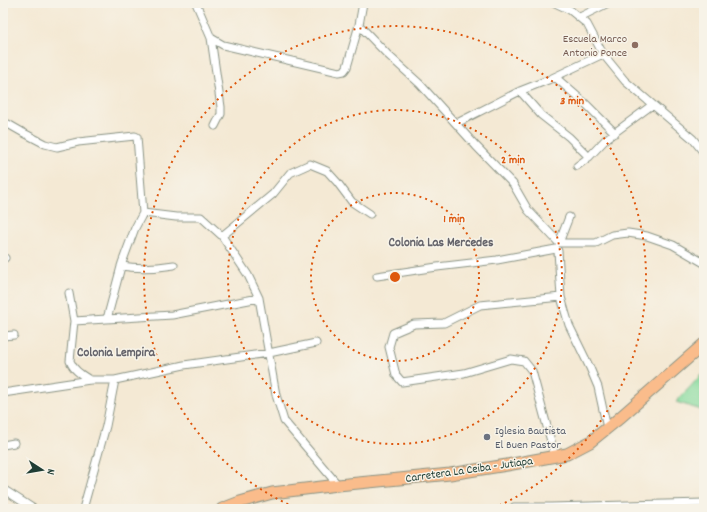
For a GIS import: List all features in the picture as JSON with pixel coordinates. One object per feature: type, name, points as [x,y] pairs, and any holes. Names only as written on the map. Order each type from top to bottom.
[{"type":"main road","name":"Carretera La Ceiba - Jutiapa","points":[[222,509],[272,493],[450,474],[567,454],[590,442],[704,344]]},
{"type":"street","points":[[196,3],[211,38],[221,107],[221,114],[215,126]]},
{"type":"street","points":[[211,38],[223,45],[296,63],[339,72],[344,71],[347,67],[359,25],[363,3]]},
{"type":"street","points":[[555,3],[580,16],[593,32],[603,54],[626,81],[693,139],[704,153]]},
{"type":"street","points":[[580,16],[608,3]]},
{"type":"street","points":[[359,25],[387,54],[420,84],[457,123],[476,146],[513,184],[528,210],[559,243],[596,243],[612,235],[628,233],[647,236],[673,245],[704,263]]},
{"type":"street","points":[[457,123],[520,91],[555,77],[603,54]]},
{"type":"street","points":[[555,77],[587,105],[615,133]]},
{"type":"street","points":[[520,91],[541,115],[589,157]]},
{"type":"street","points":[[577,166],[589,157],[606,139],[652,105]]},
{"type":"street","points":[[3,122],[45,144],[57,147],[78,142],[124,136],[137,137],[143,213],[135,228],[121,266],[107,319]]},
{"type":"street","points":[[222,236],[273,194],[290,173],[310,164],[327,171],[352,202],[370,214]]},
{"type":"street","points":[[143,213],[201,218],[222,236],[248,275],[259,298],[276,395],[284,421],[338,485]]},
{"type":"street","points":[[559,243],[569,217]]},
{"type":"street","points":[[377,276],[497,260],[554,248],[558,251],[561,297],[569,326],[598,387],[606,428]]},
{"type":"street","points":[[121,266],[153,269],[174,265]]},
{"type":"street","points":[[69,293],[74,321],[70,361],[78,372],[90,380]]},
{"type":"street","points":[[555,456],[532,371],[524,361],[511,359],[464,373],[402,382],[396,375],[389,346],[394,333],[414,324],[444,323],[480,305],[561,297]]},
{"type":"street","points":[[74,321],[172,315],[259,298]]},
{"type":"street","points":[[3,336],[14,335]]},
{"type":"street","points":[[3,393],[90,380],[115,380],[184,365],[269,353],[316,343]]},
{"type":"street","points":[[83,509],[106,426],[115,380]]},
{"type":"street","points":[[3,445],[14,444]]},
{"type":"street","points":[[3,489],[34,509]]},
{"type":"street","points":[[514,509],[514,507],[551,508],[704,503]]},
{"type":"green space","points":[[704,372],[704,411],[676,402]]},
{"type":"place","name":"Escuela Marco Antonio Ponce","points":[[635,45]]},
{"type":"place","name":"Iglesia Bautista El Buen Pastor","points":[[487,437]]},
{"type":"district","name":"Colonia Las Mercedes","points":[[441,241]]},
{"type":"district","name":"Colonia Lempira","points":[[116,351]]}]
